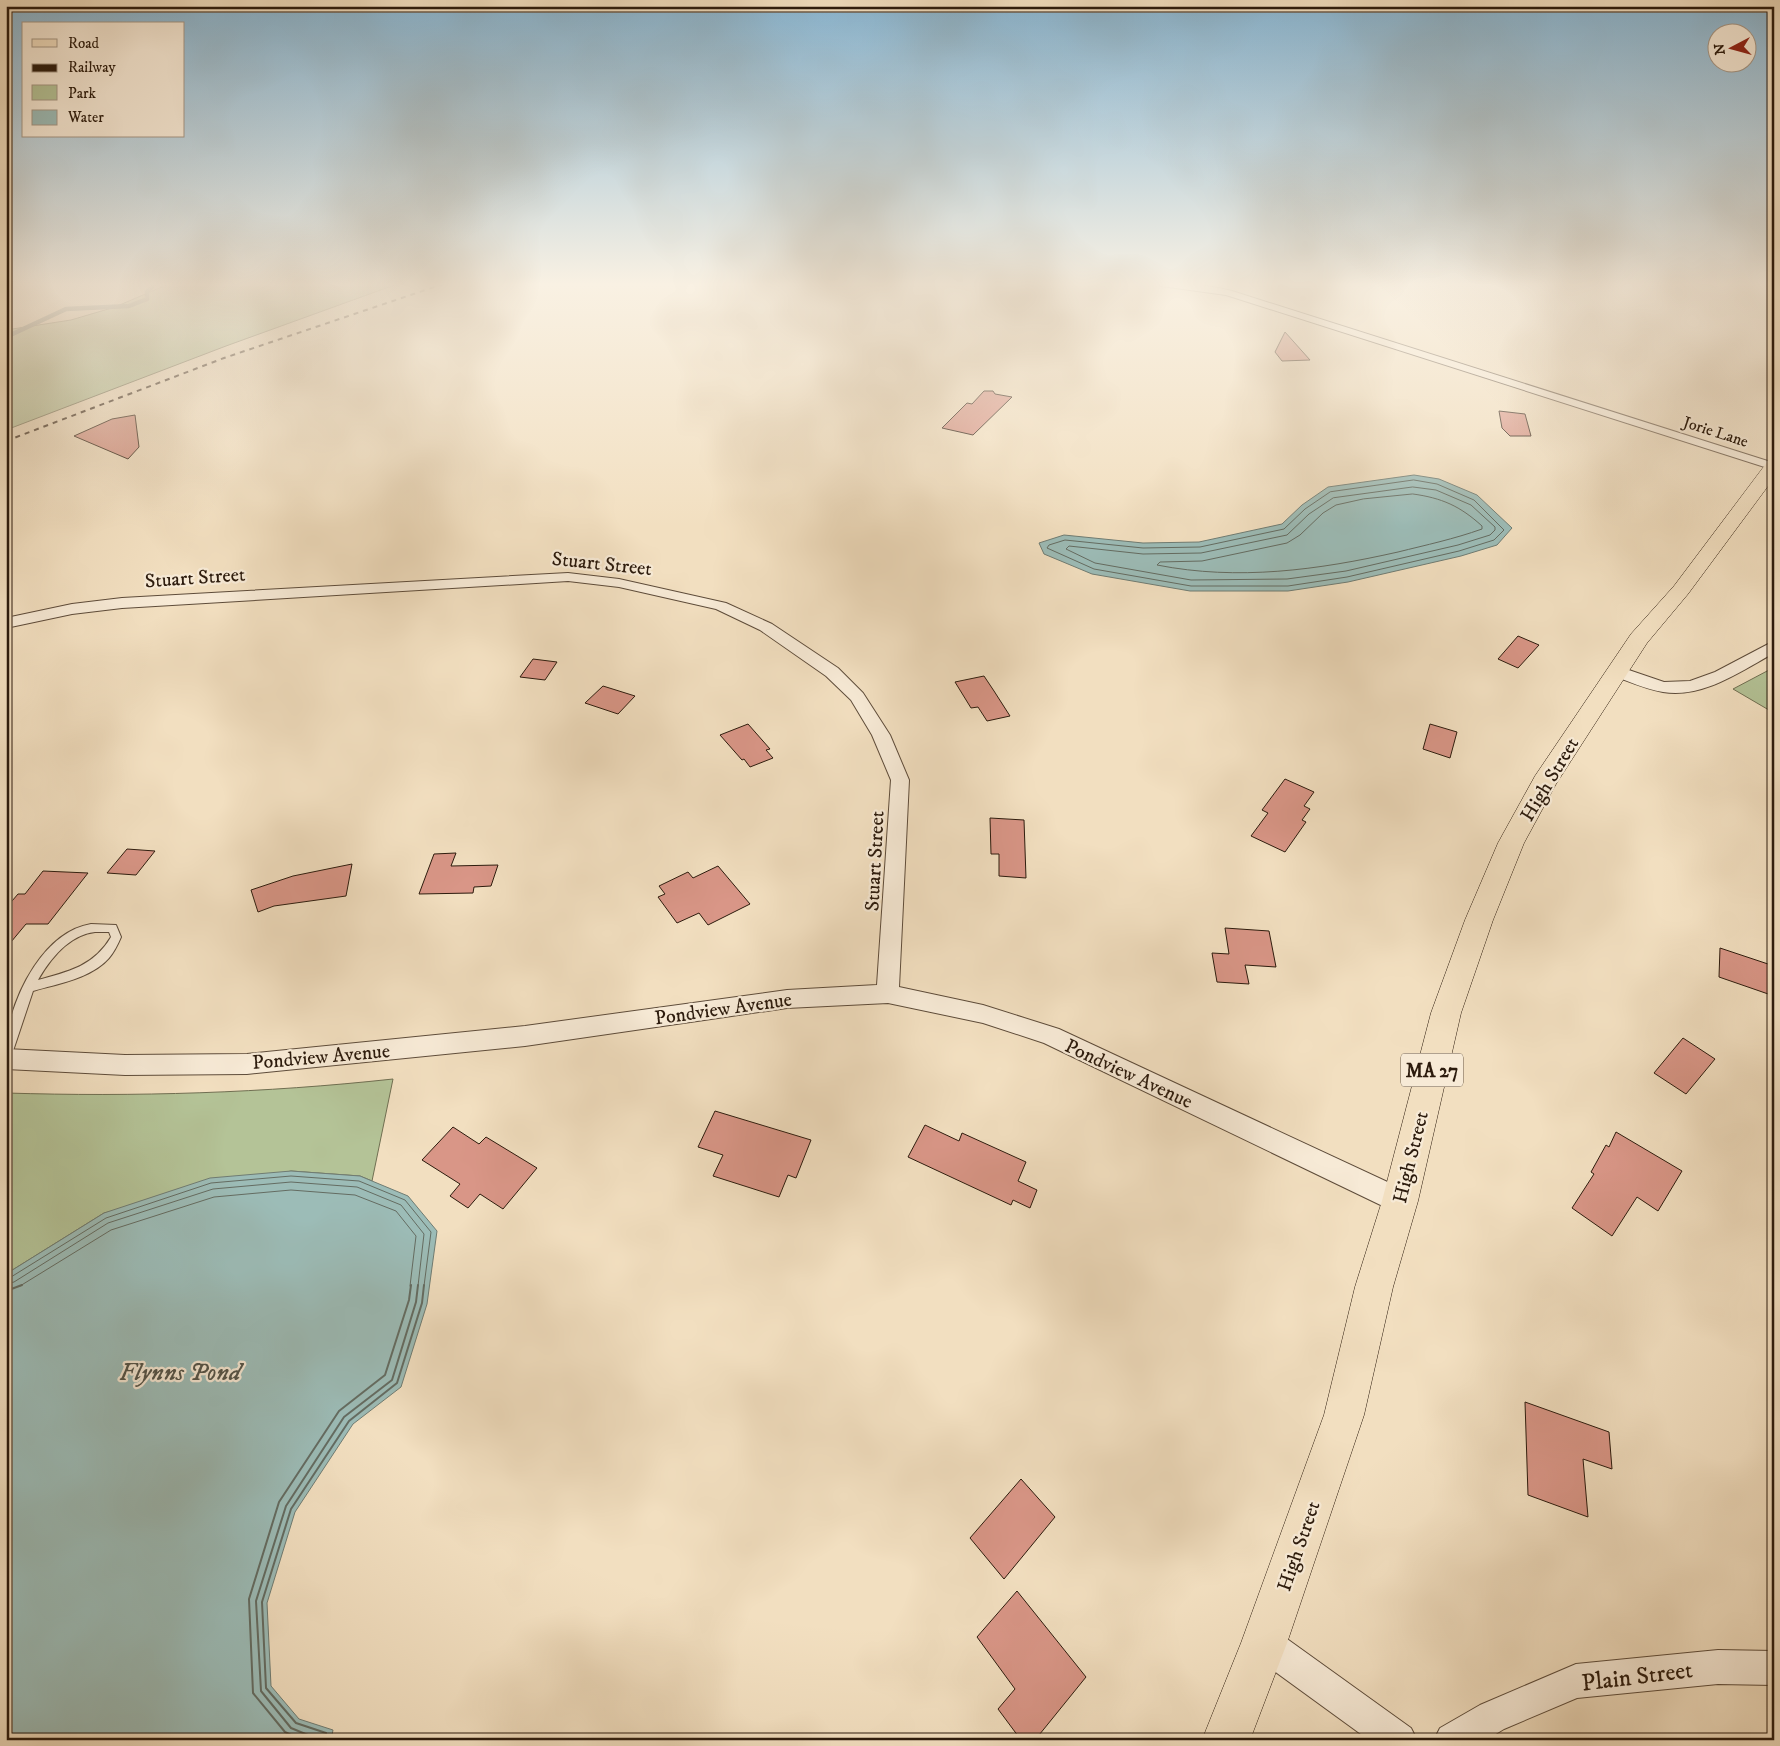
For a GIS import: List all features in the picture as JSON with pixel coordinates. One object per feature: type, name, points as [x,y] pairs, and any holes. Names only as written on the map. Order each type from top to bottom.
[{"type":"main road","name":"High Street","points":[[1226,1740],[1264,1643],[1344,1415],[1374,1287],[1400,1202],[1446,1013],[1479,920],[1511,843],[1544,782],[1639,639],[1681,590],[1773,466]]},
{"type":"street","name":"Jorie Lane","points":[[1454,364],[1773,466]]},
{"type":"street","name":"Stuart Street","points":[[6,623],[72,609],[122,603],[477,580],[568,577],[649,589],[721,606],[766,627],[832,672],[857,697],[881,735],[900,780],[888,994]]},
{"type":"street","points":[[1617,671],[1664,688],[1689,688],[1774,646]]},
{"type":"street","name":"Pondview Avenue","points":[[6,1059],[125,1065],[247,1064],[525,1036],[787,999],[888,994],[982,1014],[1051,1036],[1400,1202]]},
{"type":"street","points":[[1264,1643],[1399,1740]]},
{"type":"street","name":"Plain Street","points":[[1452,1740],[1492,1717],[1576,1682],[1718,1667],[1774,1668]]},
{"type":"lane","points":[[6,1054],[22,1003],[29,987],[37,970],[58,946],[79,932],[96,928],[112,928],[116,938],[104,956],[86,968],[65,977],[29,987]]},
{"type":"green space","points":[[6,364],[178,364],[6,430]]},
{"type":"green space","points":[[1774,667],[1774,713],[1733,689],[1769,670]]},
{"type":"green space","points":[[393,1079],[372,1181],[360,1176],[291,1171],[104,1213],[6,1274],[6,1093],[200,1093],[297,1088]]},
{"type":"water","points":[[1414,475],[1439,479],[1477,495],[1512,528],[1497,545],[1461,556],[1348,582],[1288,591],[1190,591],[1092,574],[1044,554],[1039,543],[1064,535],[1143,543],[1199,542],[1282,524],[1302,505],[1328,487]]},
{"type":"water","name":"Flynns Pond","points":[[291,1171],[360,1176],[408,1196],[437,1231],[427,1304],[401,1387],[353,1424],[295,1512],[267,1603],[271,1686],[299,1719],[333,1730],[331,1740],[6,1740],[6,1274],[104,1213],[210,1178]]},
{"type":"building","points":[[984,391],[993,391],[995,394],[1012,397],[973,435],[942,428],[967,403],[972,404]]},
{"type":"building","points":[[1499,411],[1525,414],[1531,436],[1510,436],[1502,428]]},
{"type":"building","points":[[135,415],[139,447],[128,459],[74,436],[112,419]]},
{"type":"building","points":[[1518,636],[1539,645],[1518,668],[1498,659]]},
{"type":"building","points":[[533,659],[557,662],[545,680],[520,677]]},
{"type":"building","points":[[984,676],[1010,716],[987,721],[978,707],[971,708],[955,682]]},
{"type":"building","points":[[603,686],[635,696],[618,714],[585,703]]},
{"type":"building","points":[[748,724],[770,749],[766,750],[773,758],[750,767],[720,735]]},
{"type":"building","points":[[1430,724],[1457,732],[1450,758],[1423,749]]},
{"type":"building","points":[[1285,779],[1314,792],[1304,806],[1310,809],[1302,820],[1306,822],[1285,852],[1251,836],[1268,813],[1262,810]]},
{"type":"building","points":[[990,818],[1024,820],[1026,878],[999,876],[999,854],[991,854]]},
{"type":"building","points":[[127,849],[155,851],[136,875],[107,873]]},
{"type":"building","points":[[456,853],[451,866],[498,865],[491,886],[474,887],[473,893],[419,894],[434,854]]},
{"type":"building","points":[[352,864],[346,896],[274,906],[258,912],[251,890],[293,876]]},
{"type":"building","points":[[718,866],[750,904],[708,925],[699,913],[677,923],[658,897],[665,894],[659,886],[688,872],[693,878]]},
{"type":"building","points":[[43,871],[88,873],[48,924],[26,924],[6,948],[6,908],[18,894],[25,894]]},
{"type":"building","points":[[1225,928],[1269,931],[1276,967],[1245,965],[1249,984],[1217,982],[1212,953],[1229,954]]},
{"type":"building","points":[[1720,948],[1774,966],[1774,996],[1719,977]]},
{"type":"building","points":[[1683,1038],[1715,1059],[1686,1094],[1654,1073]]},
{"type":"building","points":[[715,1111],[811,1140],[796,1178],[788,1175],[779,1197],[713,1176],[723,1155],[698,1147]]},
{"type":"building","points":[[925,1125],[959,1141],[962,1133],[1026,1162],[1018,1181],[1037,1190],[1030,1208],[1013,1200],[1011,1205],[908,1157]]},
{"type":"building","points":[[453,1127],[479,1144],[486,1137],[537,1168],[503,1209],[480,1194],[468,1208],[450,1196],[460,1184],[422,1160]]},
{"type":"building","points":[[1616,1132],[1682,1171],[1658,1211],[1637,1197],[1612,1236],[1572,1208],[1594,1174],[1591,1172],[1606,1145],[1609,1147]]},
{"type":"building","points":[[1525,1402],[1609,1432],[1612,1469],[1583,1459],[1588,1517],[1528,1495]]},
{"type":"building","points":[[1021,1479],[1055,1517],[1004,1579],[970,1538]]},
{"type":"building","points":[[1017,1591],[1086,1677],[1035,1740],[1021,1740],[998,1709],[1015,1689],[977,1637]]},
{"type":"railway","points":[[6,441],[207,364]]}]
